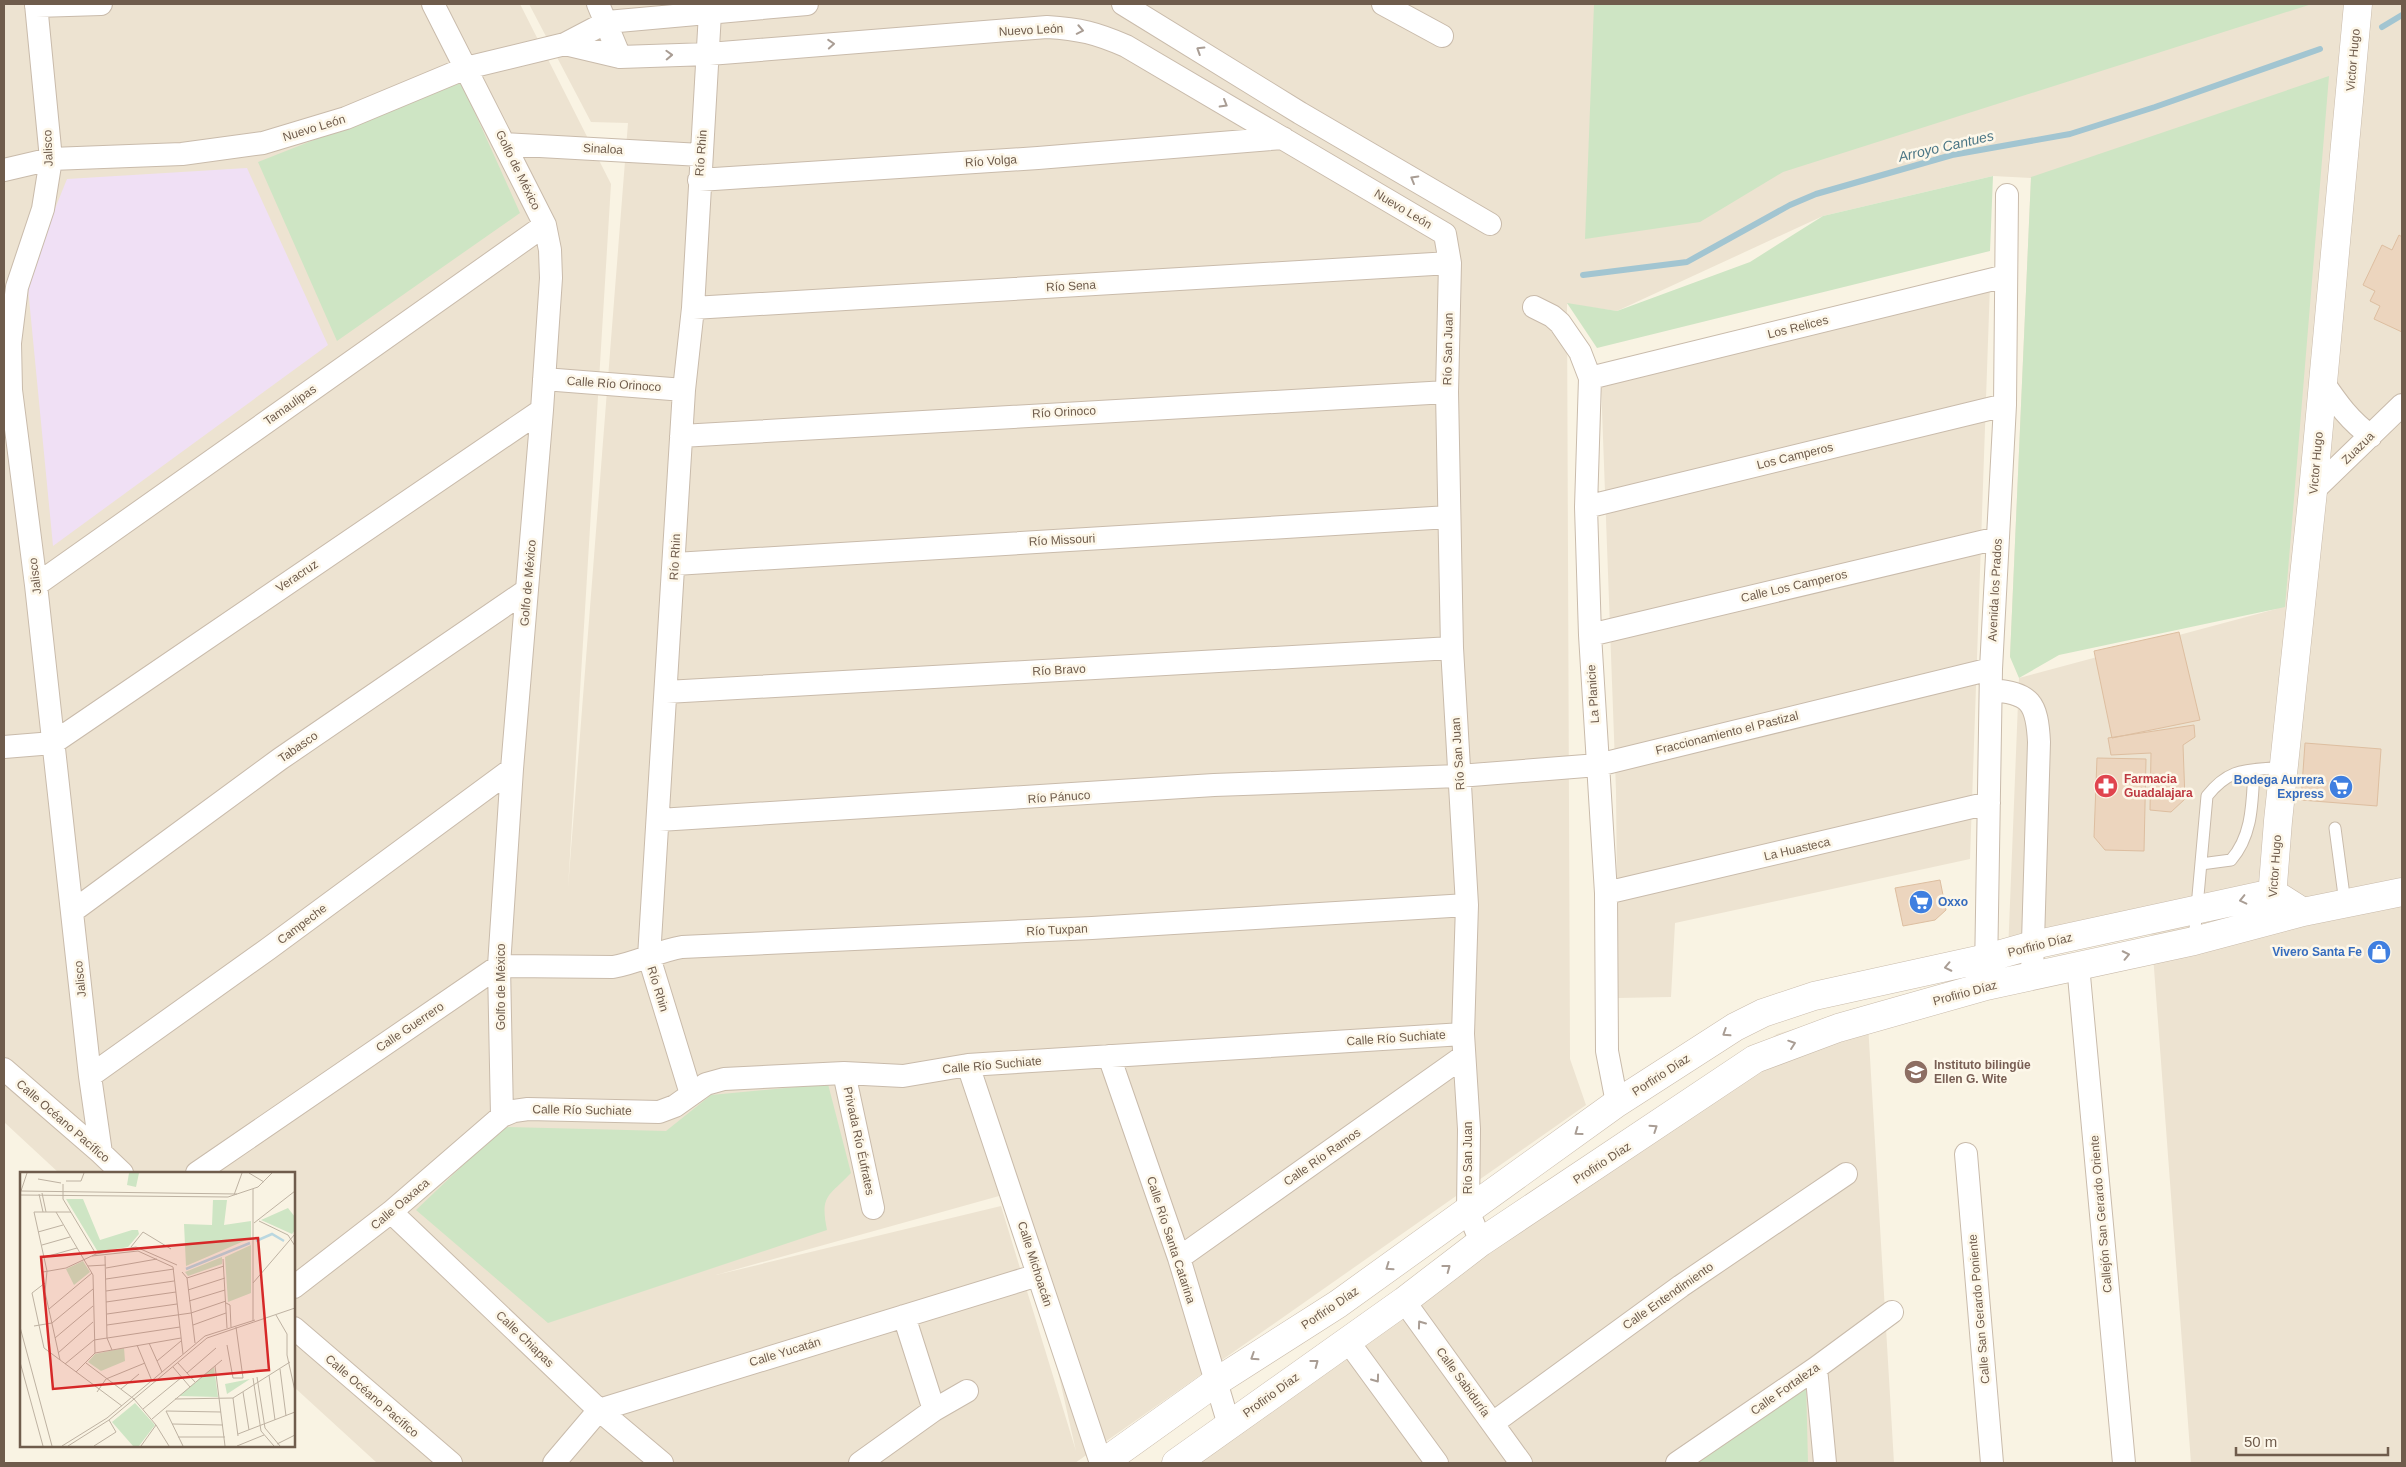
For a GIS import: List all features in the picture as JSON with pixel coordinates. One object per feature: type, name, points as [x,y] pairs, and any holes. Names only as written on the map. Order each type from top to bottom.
[{"type":"street","points":[[36,5],[101,4]]},
{"type":"street","name":"Golfo de México","points":[[433,4],[545,225],[550,250],[551,278],[542,410],[512,768],[499,966],[502,1116]]},
{"type":"street","name":"Nuevo León","points":[[4,170],[51,160],[182,154],[263,143],[346,118],[466,68],[565,44],[602,13],[710,13],[807,4]]},
{"type":"street","points":[[1383,4],[1442,36]]},
{"type":"street","name":"Victor Hugo","points":[[2270,922],[2273,893],[2264,819],[2284,767],[2313,491],[2358,4]]},
{"type":"street","name":"Jalisco","points":[[36,5],[51,160],[43,209],[10,290],[11,390],[36,585],[90,1076],[101,1153]]},
{"type":"street","points":[[1137,7],[1300,113],[1490,224]]},
{"type":"street","points":[[602,13],[620,57]]},
{"type":"street","name":"Río Rhin","points":[[690,1094],[648,957],[659,820],[684,390],[693,308],[710,13]]},
{"type":"street","name":"Nuevo León","points":[[565,44],[620,57],[709,54],[1046,28],[1077,28],[1100,34],[1126,46],[1445,234],[1450,263]]},
{"type":"street","name":"Río Volga","points":[[699,180],[1038,158],[1283,138]]},
{"type":"street","name":"Sinaloa","points":[[504,144],[702,155]]},
{"type":"street","name":"Avenida los Prados","points":[[1986,986],[1991,679],[2005,405],[2007,195]]},
{"type":"street","points":[[1445,234],[1456,203]]},
{"type":"street","name":"Tamaulipas","points":[[36,585],[545,225]]},
{"type":"street","name":"Río Sena","points":[[693,308],[1450,263]]},
{"type":"street","name":"Río San Juan","points":[[1450,263],[1447,392],[1449,517],[1452,648],[1467,905],[1463,1034],[1469,1129],[1468,1211],[1480,1242]]},
{"type":"street","name":"Los Relices","points":[[1590,378],[2006,276]]},
{"type":"street","name":"La Planicie","points":[[1534,306],[1560,323],[1580,352],[1590,378],[1586,507],[1590,635],[1606,893],[1607,1051],[1617,1103]]},
{"type":"street","name":"Calle Río Orinoco","points":[[544,379],[684,390]]},
{"type":"street","points":[[2323,382],[2356,425],[2371,436]]},
{"type":"street","name":"Río Orinoco","points":[[681,436],[1447,392]]},
{"type":"street","name":"Los Camperos","points":[[1586,507],[2005,405]]},
{"type":"street","name":"Zuazua","points":[[2313,491],[2402,405]]},
{"type":"street","name":"Veracruz","points":[[53,743],[542,410]]},
{"type":"street","name":"Río Missouri","points":[[675,564],[1449,517]]},
{"type":"street","name":"Calle Los Camperos","points":[[1590,635],[1998,538]]},
{"type":"street","name":"Tabasco","points":[[73,910],[280,759],[527,590]]},
{"type":"street","name":"Río Bravo","points":[[666,692],[1452,648]]},
{"type":"street","name":"Fraccionamiento el Pastizal","points":[[1459,776],[1598,765],[1991,679],[2030,700],[2038,717],[2039,742],[2032,976]]},
{"type":"street","points":[[4,747],[53,743]]},
{"type":"street","name":"Campeche","points":[[90,1076],[268,949],[512,768]]},
{"type":"street","name":"Río Pánuco","points":[[659,820],[1214,786],[1459,776]]},
{"type":"street","name":"La Huasteca","points":[[1606,893],[1989,803]]},
{"type":"street","points":[[2078,965],[2194,941],[2303,912],[2402,892]]},
{"type":"street","points":[[2273,893],[2303,912]]},
{"type":"street","name":"Porfirio Díaz","points":[[1102,1463],[1216,1382],[1338,1304],[1617,1103],[1735,1027],[1763,1013],[1814,996],[1987,958],[2033,945],[2273,893]]},
{"type":"street","name":"Río Tuxpan","points":[[648,957],[664,950],[682,947],[1092,928],[1467,905]]},
{"type":"street","points":[[499,966],[613,967],[629,965],[648,957]]},
{"type":"street","name":"Profirio Díaz","points":[[1176,1463],[1404,1301],[1480,1242],[1755,1059],[1838,1028],[1986,986],[2078,965]]},
{"type":"street","name":"Callejón San Gerardo Oriente","points":[[2078,965],[2124,1463]]},
{"type":"street","name":"Calle Guerrero","points":[[198,1172],[499,966]]},
{"type":"street","name":"Calle Río Suchiate","points":[[502,1116],[514,1110],[528,1109],[659,1112],[675,1106],[706,1084],[724,1079],[844,1073],[903,1076],[968,1065],[1463,1034]]},
{"type":"street","name":"Calle Río Santa Catarina","points":[[1109,1056],[1179,1258],[1229,1425]]},
{"type":"street","name":"Calle Río Ramos","points":[[1179,1258],[1464,1056]]},
{"type":"street","name":"Calle Michoacán","points":[[968,1065],[1102,1463]]},
{"type":"street","name":"Calle Océano Pacífico","points":[[4,1069],[121,1172]]},
{"type":"street","name":"Privada Río Éufrates","points":[[844,1073],[874,1208]]},
{"type":"street","name":"Calle Oaxaca","points":[[295,1286],[391,1212],[502,1116]]},
{"type":"street","name":"Calle San Gerardo Poniente","points":[[1966,1154],[1992,1463]]},
{"type":"street","name":"Calle Entendimiento","points":[[1493,1423],[1681,1286],[1846,1174]]},
{"type":"street","name":"Calle Chiapas","points":[[391,1212],[599,1410],[662,1463]]},
{"type":"street","name":"Calle Yucatán","points":[[599,1410],[1038,1275]]},
{"type":"street","name":"Calle Sabiduría","points":[[1404,1301],[1521,1463]]},
{"type":"street","name":"Calle Fortaleza","points":[[1677,1463],[1816,1368],[1892,1312]]},
{"type":"street","points":[[904,1316],[934,1410]]},
{"type":"street","name":"Calle Océano Pacífico","points":[[295,1329],[451,1463]]},
{"type":"street","points":[[1347,1340],[1433,1462]]},
{"type":"street","points":[[1816,1368],[1825,1463]]},
{"type":"street","points":[[860,1463],[934,1410],[968,1391]]},
{"type":"street","points":[[554,1463],[599,1410]]},
{"type":"lane","points":[[2194,941],[2207,796],[2218,782],[2231,773],[2284,767]]},
{"type":"lane","points":[[2201,864],[2231,860],[2264,819],[2254,770]]},
{"type":"lane","points":[[2335,828],[2345,904]]},
{"type":"shaded area","points":[[4,4],[520,4],[611,184],[568,888],[628,123],[591,122],[529,4],[2402,4],[2402,1463],[2191,1463],[2151,928],[2008,953],[2019,678],[2276,609],[2010,657],[2031,178],[1993,176],[1823,216],[1617,311],[1567,304],[1570,1059],[1586,1105],[1075,1463],[377,1463],[295,1388],[295,1172],[58,1172],[4,1122],[4,314],[6,313],[4,281]],"holes":[[[1017,1191],[1076,1451],[1001,1206],[716,1275]]]},
{"type":"shaded area","points":[[247,168],[328,345],[53,546],[27,278],[67,179]]},
{"type":"shaded area","points":[[1990,284],[1970,859],[1675,923],[1671,997],[1618,998],[1616,791],[1601,383]]},
{"type":"shaded area","points":[[1867,1007],[1894,1463],[1181,1463],[1777,1034]]},
{"type":"green space","points":[[1594,4],[2312,4],[1783,172],[1700,222],[1585,239]]},
{"type":"green space","points":[[2329,76],[2285,607],[2059,655],[2019,678],[2010,657],[2031,177]]},
{"type":"green space","points":[[461,82],[520,213],[337,341],[258,162]]},
{"type":"green space","points":[[1993,176],[1990,251],[1597,348],[1567,303],[1617,311],[1750,262],[1823,216]]},
{"type":"green space","points":[[828,1084],[851,1173],[831,1192],[825,1203],[827,1230],[548,1323],[416,1210],[503,1127],[666,1131],[711,1095]]},
{"type":"green space","points":[[1806,1380],[1808,1463],[1687,1463]]},
{"type":"building","points":[[2399,235],[2402,237],[2402,332],[2374,319],[2380,306],[2370,301],[2375,291],[2363,285],[2382,245],[2392,250]]},
{"type":"building","points":[[2179,632],[2200,720],[2112,738],[2094,651]]},
{"type":"building","points":[[2194,725],[2195,737],[2183,745],[2185,799],[2171,812],[2150,810],[2151,753],[2111,755],[2108,738]]},
{"type":"building","points":[[2305,743],[2381,749],[2377,806],[2301,800]]},
{"type":"building","points":[[2097,758],[2146,759],[2144,851],[2105,850],[2094,837]]},
{"type":"building","points":[[1940,880],[1946,910],[1935,920],[1903,926],[1895,888]]},
{"type":"waterway","name":"Arroyo Cantues","points":[[2382,27],[2402,15]]},
{"type":"waterway","name":"Arroyo Cantues","points":[[1583,275],[1687,262],[1790,205],[1816,194],[1952,155],[2070,134],[2155,107],[2320,49]]},
{"type":"place","name":"Farmacia Guadalajara","points":[[2106,786]]},
{"type":"place","name":"Bodega Aurrera Express","points":[[2341,787]]},
{"type":"place","name":"Oxxo","points":[[1921,902]]},
{"type":"place","name":"Vivero Santa Fe","points":[[2379,952]]},
{"type":"place","name":"Instituto bilingüe Ellen G. Wite","points":[[1916,1072]]}]
